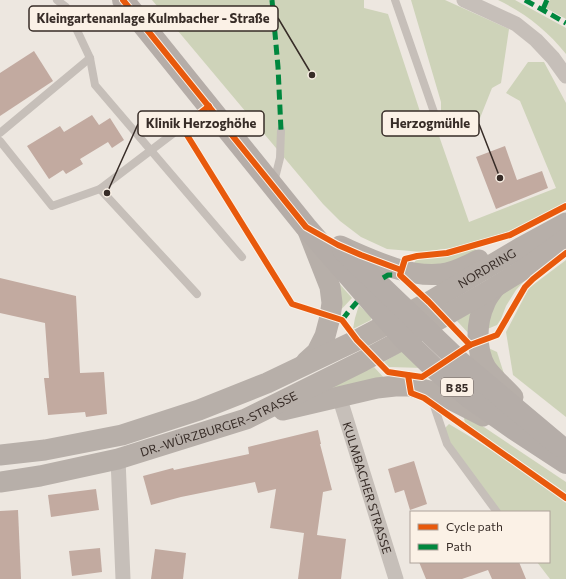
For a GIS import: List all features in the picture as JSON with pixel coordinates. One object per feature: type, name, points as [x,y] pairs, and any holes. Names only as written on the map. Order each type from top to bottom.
[{"type":"main road","name":"B 85","points":[[123,0],[306,227],[404,339],[435,369],[470,398],[519,423],[566,451]]},
{"type":"main road","name":"NORDRING","points":[[408,313],[566,223]]},
{"type":"main road","name":"B 85","points":[[306,227],[338,245],[460,362],[519,423],[557,459],[566,463]]},
{"type":"main road","points":[[304,365],[317,352],[325,336],[332,303],[330,287],[306,227]]},
{"type":"main road","name":"NORDRING","points":[[424,328],[529,266],[566,239]]},
{"type":"main road","points":[[338,245],[361,256],[402,270],[434,274],[451,272],[488,256],[520,248]]},
{"type":"main road","points":[[246,419],[377,388],[410,386],[428,390],[459,403],[492,421],[519,423],[516,400],[487,369],[479,351],[478,330],[480,319],[485,302],[495,287]]},
{"type":"main road","name":"DR.-WÜRZBURGER-STRASSE","points":[[0,455],[45,450],[122,435],[199,410],[267,383],[408,313]]},
{"type":"main road","name":"DR.-WÜRZBURGER-STRASSE","points":[[0,482],[40,476],[118,459],[246,419],[424,328]]},
{"type":"street","points":[[464,0],[516,24],[536,40],[553,58],[566,76]]},
{"type":"street","name":"KULMBACHER STRASSE","points":[[339,396],[396,579]]},
{"type":"street","points":[[118,459],[123,579]]},
{"type":"lane","points":[[57,0],[66,7],[90,58],[95,85],[242,257]]},
{"type":"lane","points":[[395,0],[436,118]]},
{"type":"lane","points":[[0,133],[90,58]]},
{"type":"lane","points":[[0,141],[52,206],[100,189],[209,106]]},
{"type":"lane","points":[[273,185],[280,158],[281,130]]},
{"type":"lane","points":[[100,189],[197,294]]},
{"type":"lane","points":[[428,390],[447,444],[496,511]]},
{"type":"green space","points":[[152,0],[364,0],[364,8],[388,14],[428,136],[438,133],[469,222],[556,188],[520,101],[506,93],[528,62],[544,62],[566,103],[566,203],[518,228],[452,248],[422,252],[387,249],[361,237],[340,221],[323,204]]},
{"type":"green space","points":[[411,0],[445,0],[509,29],[501,83],[492,88],[480,118],[443,128],[441,122],[441,102]]},
{"type":"green space","points":[[498,0],[515,0],[566,28],[566,54],[551,37],[535,23]]},
{"type":"green space","points":[[550,0],[566,0],[566,19],[546,8]]},
{"type":"green space","points":[[475,249],[477,251],[452,264],[413,265],[417,258],[445,256]]},
{"type":"green space","points":[[566,260],[566,417],[513,375],[506,332],[529,288]]},
{"type":"green space","points":[[528,277],[516,290],[497,325],[485,330],[487,319],[501,293]]},
{"type":"green space","points":[[337,281],[352,298],[336,315]]},
{"type":"green space","points":[[359,305],[371,317],[371,320],[353,329],[355,318]]},
{"type":"green space","points":[[474,309],[471,336],[457,321]]},
{"type":"green space","points":[[486,347],[497,352],[506,380],[496,372]]},
{"type":"green space","points":[[400,352],[404,352],[423,368],[389,367],[384,362]]},
{"type":"green space","points":[[374,367],[385,379],[327,389]]},
{"type":"green space","points":[[463,413],[566,482],[566,493],[465,423]]},
{"type":"green space","points":[[449,424],[509,462],[566,503],[566,579],[550,579],[538,563],[550,563],[550,511],[499,511],[441,432]]},
{"type":"building","points":[[34,51],[53,81],[0,116],[0,73]]},
{"type":"building","points":[[92,115],[99,125],[110,118],[124,140],[112,148],[108,142],[80,159],[83,164],[66,174],[63,170],[49,179],[27,146],[60,126],[64,132]]},
{"type":"building","points":[[505,146],[517,180],[542,171],[548,188],[496,209],[476,157]]},
{"type":"building","points":[[0,278],[76,296],[80,373],[104,372],[107,414],[86,417],[85,412],[48,415],[44,378],[49,378],[45,323],[0,313]]},
{"type":"building","points":[[318,430],[320,444],[332,490],[323,492],[317,535],[346,539],[341,579],[298,579],[304,533],[270,528],[276,489],[258,493],[255,482],[181,497],[151,505],[143,476],[173,468],[174,470],[249,454],[248,447]]},
{"type":"building","points":[[414,461],[427,504],[410,510],[404,490],[395,493],[388,469]]},
{"type":"building","points":[[96,489],[99,510],[51,517],[48,495]]},
{"type":"building","points":[[18,510],[21,579],[0,579],[0,511]]},
{"type":"building","points":[[100,548],[102,572],[72,576],[69,551]]},
{"type":"building","points":[[155,549],[186,553],[183,579],[151,579]]},
{"type":"building","points":[[419,563],[519,563],[526,579],[492,579],[488,570],[462,579],[426,579]]},
{"type":"marked path","points":[[272,0],[278,67],[281,130]]},
{"type":"marked path","points":[[525,0],[566,23]]},
{"type":"marked path","points":[[543,9],[547,0]]},
{"type":"marked path","points":[[383,278],[388,275],[400,275]]},
{"type":"marked path","points":[[342,320],[357,302]]},
{"type":"cycle path","points":[[123,0],[306,227],[338,245],[401,270]]},
{"type":"cycle path","points":[[209,106],[182,127],[292,304],[342,320],[357,340],[388,372],[408,375],[411,393],[424,398],[566,498]]},
{"type":"cycle path","points":[[470,345],[429,302],[400,275],[405,259],[417,256],[447,253],[510,235],[566,206]]},
{"type":"cycle path","points":[[408,375],[422,377],[470,345],[497,335],[525,287],[566,253]]},
{"type":"place","name":"Kleingartenanlage Kulmbacher - Straße","points":[[312,75]]},
{"type":"place","name":"Herzogmühle","points":[[500,178]]},
{"type":"place","name":"Klinik Herzoghöhe","points":[[107,193]]}]
